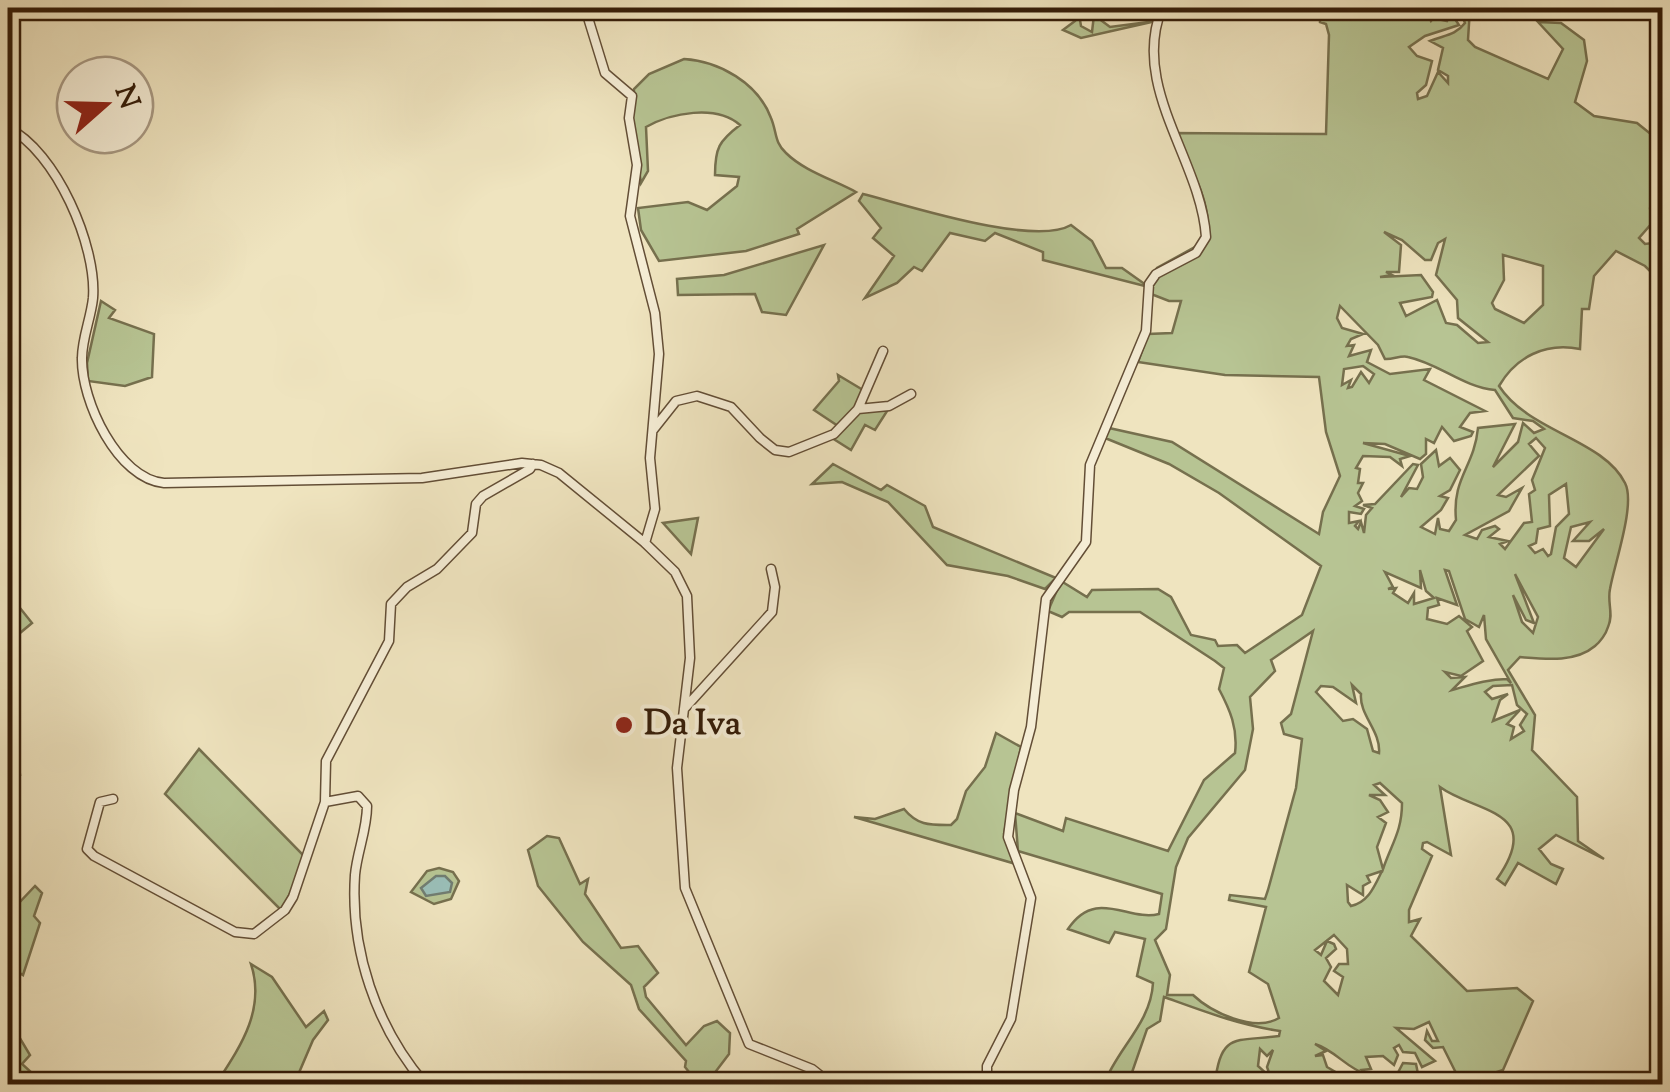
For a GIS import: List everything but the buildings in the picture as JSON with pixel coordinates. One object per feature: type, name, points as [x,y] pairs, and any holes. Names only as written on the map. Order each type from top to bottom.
[{"type":"street","points":[[586,8],[605,73],[632,96],[629,118],[636,166],[630,216],[654,313],[658,354],[650,458],[656,508],[646,543]]},
{"type":"street","points":[[986,1084],[987,1066],[1011,1019],[1031,898],[1008,837],[1014,790],[1031,727],[1046,598],[1086,542],[1090,465],[1146,331],[1149,284],[1156,274],[1196,253],[1206,237],[1201,211],[1165,118],[1154,45],[1162,8]]},
{"type":"street","points":[[8,128],[53,168],[72,210],[90,258],[93,296],[82,358],[86,386],[120,456],[142,476],[164,483],[345,482],[422,478],[537,464],[560,473],[646,543],[675,572],[686,596],[690,658],[677,768],[681,862],[695,916],[749,1044],[812,1069],[831,1084]]},
{"type":"street","points":[[653,430],[676,401],[698,396],[731,407],[775,450],[788,452],[834,434],[858,409],[883,351]]},
{"type":"street","points":[[858,409],[889,406],[911,394]]},
{"type":"street","points":[[112,799],[100,802],[93,816],[87,850],[94,856],[235,932],[254,934],[286,910],[325,802],[326,761],[390,641],[391,604],[407,586],[436,569],[472,533],[476,504],[483,496],[537,464]]},
{"type":"street","points":[[684,709],[772,612],[776,599],[771,570]]},
{"type":"street","points":[[325,802],[358,796],[367,806],[355,872],[357,940],[382,1018],[425,1084]]},
{"type":"green space","points":[[1072,8],[1078,8],[1081,26],[1092,32],[1094,15],[1110,27],[1156,21],[1081,38],[1063,30],[1075,21]]},
{"type":"green space","points":[[1320,8],[1425,8],[1431,21],[1442,8],[1452,8],[1442,20],[1447,21],[1451,13],[1459,25],[1425,36],[1409,47],[1417,56],[1432,61],[1426,85],[1417,93],[1418,99],[1427,96],[1438,72],[1448,83],[1448,76],[1438,70],[1443,48],[1430,41],[1453,33],[1465,23],[1459,8],[1470,8],[1468,40],[1475,47],[1548,79],[1563,49],[1538,22],[1561,23],[1584,40],[1587,61],[1575,102],[1594,116],[1637,123],[1662,143],[1662,192],[1650,208],[1652,223],[1639,238],[1645,244],[1662,242],[1662,283],[1645,266],[1616,251],[1594,276],[1589,309],[1582,309],[1580,349],[1555,348],[1533,354],[1514,367],[1499,386],[1528,414],[1600,456],[1614,468],[1628,493],[1610,589],[1610,622],[1603,638],[1578,655],[1559,659],[1520,657],[1508,670],[1535,715],[1532,750],[1577,797],[1578,841],[1604,859],[1556,835],[1539,849],[1551,864],[1563,869],[1556,884],[1518,863],[1505,885],[1497,879],[1510,856],[1514,839],[1510,826],[1500,816],[1440,787],[1451,855],[1423,843],[1422,849],[1432,856],[1409,910],[1409,922],[1420,919],[1411,936],[1467,991],[1517,988],[1533,1001],[1503,1070],[1461,1084],[1441,1084],[1455,1071],[1443,1047],[1433,1048],[1425,1040],[1427,1031],[1432,1041],[1438,1041],[1429,1022],[1414,1029],[1396,1028],[1435,1061],[1422,1067],[1415,1053],[1403,1052],[1399,1045],[1394,1048],[1398,1055],[1394,1065],[1383,1056],[1366,1057],[1371,1069],[1362,1070],[1367,1075],[1315,1044],[1326,1051],[1315,1056],[1323,1055],[1327,1067],[1339,1074],[1350,1074],[1354,1084],[1273,1084],[1267,1067],[1273,1050],[1267,1056],[1260,1049],[1258,1066],[1269,1076],[1261,1079],[1264,1084],[1229,1084],[1226,1080],[1215,1084],[1226,1047],[1242,1040],[1279,1036],[1280,1031],[1236,1021],[1164,997],[1160,1021],[1147,1029],[1128,1084],[1104,1084],[1151,997],[1153,983],[1137,976],[1145,939],[1115,932],[1109,943],[1068,929],[1090,910],[1101,908],[1159,914],[1162,894],[1018,851],[1015,813],[1063,831],[1066,818],[1168,851],[1204,780],[1235,753],[1235,735],[1219,689],[1224,668],[1215,661],[1140,612],[1069,612],[1062,617],[1048,611],[1061,581],[1087,597],[1092,590],[1158,589],[1171,597],[1191,635],[1215,640],[1218,646],[1237,645],[1245,653],[1302,615],[1321,566],[1219,493],[1169,464],[1105,438],[1109,428],[1172,442],[1319,534],[1323,512],[1340,476],[1326,432],[1319,377],[1225,375],[1138,362],[1148,334],[1172,333],[1181,301],[1146,292],[1145,286],[1043,260],[1043,252],[995,233],[985,241],[950,233],[922,271],[914,267],[897,283],[865,298],[894,256],[873,238],[881,228],[859,201],[863,194],[1000,228],[1053,230],[1071,225],[1092,241],[1106,268],[1122,268],[1146,285],[1157,268],[1195,247],[1199,255],[1206,241],[1208,226],[1202,194],[1174,133],[1326,134],[1329,35],[1326,24],[1320,22]],"holes":[[[1384,232],[1402,240],[1425,260],[1431,260],[1438,243],[1445,239],[1436,275],[1457,300],[1458,318],[1488,342],[1478,343],[1457,325],[1446,323],[1437,300],[1406,316],[1400,303],[1432,297],[1433,292],[1421,275],[1380,277],[1392,275],[1386,272],[1399,272],[1401,245]],[[1503,255],[1543,266],[1543,305],[1524,323],[1495,309],[1492,303],[1504,280]],[[1340,306],[1378,345],[1385,359],[1408,357],[1472,385],[1495,390],[1513,418],[1533,421],[1544,429],[1534,433],[1523,423],[1518,442],[1493,467],[1515,424],[1478,428],[1457,493],[1456,520],[1449,531],[1440,529],[1438,518],[1435,534],[1421,527],[1441,510],[1448,498],[1440,496],[1450,490],[1460,470],[1450,458],[1439,466],[1436,450],[1421,464],[1423,477],[1417,489],[1409,488],[1401,497],[1418,465],[1413,464],[1375,504],[1363,505],[1372,508],[1366,515],[1364,533],[1361,522],[1358,529],[1355,526],[1359,521],[1349,523],[1349,512],[1361,514],[1364,509],[1355,506],[1362,501],[1358,493],[1363,483],[1358,483],[1360,469],[1356,468],[1363,456],[1390,457],[1402,466],[1400,459],[1410,456],[1363,443],[1385,444],[1420,459],[1426,454],[1426,439],[1434,443],[1442,427],[1454,441],[1471,436],[1473,432],[1460,427],[1470,413],[1485,411],[1424,380],[1430,369],[1390,374],[1367,362],[1371,350],[1349,356],[1354,345],[1347,346],[1351,339],[1363,334],[1342,328],[1337,318]],[[1363,366],[1374,374],[1369,383],[1361,372],[1348,388],[1351,380],[1342,385],[1344,369]],[[1536,438],[1545,448],[1532,480],[1535,490],[1529,494],[1532,522],[1524,523],[1505,549],[1500,544],[1508,541],[1489,537],[1499,529],[1495,526],[1482,530],[1477,539],[1465,535],[1509,511],[1522,488],[1506,497],[1498,495],[1539,456],[1529,444]],[[1566,484],[1569,514],[1556,527],[1548,556],[1543,549],[1535,553],[1529,546],[1536,543],[1538,529],[1550,526],[1549,495]],[[1590,522],[1573,541],[1589,541],[1604,529],[1576,567],[1564,558],[1571,527]],[[1420,570],[1426,591],[1434,598],[1414,604],[1414,593],[1408,603],[1393,593],[1396,588],[1388,589],[1393,587],[1385,572],[1421,588]],[[1445,570],[1449,571],[1465,619],[1479,627],[1484,615],[1486,639],[1511,683],[1507,679],[1492,680],[1452,690],[1465,677],[1451,678],[1445,672],[1461,676],[1483,661],[1467,631],[1472,627],[1459,616],[1447,624],[1427,619],[1428,608],[1439,605],[1437,598],[1457,605]],[[1515,574],[1538,617],[1533,633],[1522,622],[1513,595],[1526,620],[1534,623]],[[1313,631],[1291,714],[1281,723],[1284,734],[1302,739],[1296,788],[1268,890],[1265,899],[1230,895],[1229,900],[1266,907],[1249,972],[1268,984],[1279,1018],[1258,1023],[1222,1014],[1193,995],[1167,995],[1170,975],[1155,940],[1166,929],[1176,867],[1188,838],[1245,770],[1253,729],[1250,697],[1275,671],[1271,660]],[[1352,685],[1361,694],[1379,753],[1373,751],[1367,729],[1353,719],[1343,721],[1316,692],[1321,686],[1333,687],[1356,703]],[[1512,685],[1517,705],[1527,714],[1520,725],[1524,731],[1511,739],[1514,727],[1507,724],[1520,710],[1493,721],[1500,700],[1508,694],[1492,699],[1485,692],[1493,686]],[[1380,783],[1402,803],[1398,829],[1383,869],[1377,847],[1386,823],[1378,817],[1388,812],[1380,800],[1369,795],[1385,795],[1374,785]],[[1382,871],[1367,897],[1351,906],[1347,885],[1363,895],[1363,886],[1370,882],[1367,876]],[[1334,935],[1347,949],[1348,964],[1339,964],[1334,971],[1343,977],[1338,995],[1324,981],[1331,967],[1326,958],[1336,949],[1327,941],[1321,955],[1315,950]]]},
{"type":"green space","points":[[684,59],[711,64],[747,84],[765,105],[786,153],[810,170],[856,192],[797,229],[799,234],[746,251],[659,261],[641,230],[638,208],[688,202],[707,210],[737,186],[739,177],[715,175],[720,146],[740,125],[719,114],[693,113],[646,127],[648,171],[641,183],[632,127],[634,89],[649,74]]},
{"type":"green space","points":[[824,245],[786,315],[762,312],[755,294],[678,295],[677,279],[724,275]]},
{"type":"green space","points":[[101,301],[115,310],[109,318],[154,334],[152,377],[125,386],[88,381],[87,363]]},
{"type":"green space","points":[[838,375],[863,390],[859,401],[869,410],[889,408],[875,430],[865,425],[851,450],[832,438],[841,428],[814,410],[839,381]]},
{"type":"green space","points":[[833,464],[881,490],[887,485],[925,506],[933,527],[1056,578],[1045,589],[1008,576],[947,565],[888,502],[842,482],[812,484]]},
{"type":"green space","points":[[698,518],[691,554],[663,523]]},
{"type":"green space","points":[[8,593],[32,623],[8,643]]},
{"type":"green space","points":[[15,729],[20,775],[8,778],[8,730]]},
{"type":"green space","points":[[996,733],[1021,747],[1004,834],[1016,864],[854,817],[875,819],[904,809],[925,823],[951,825],[957,819],[966,791],[985,767]]},
{"type":"green space","points":[[199,749],[306,858],[282,911],[165,794]]},
{"type":"green space","points":[[547,836],[559,838],[580,884],[588,879],[585,894],[621,948],[638,946],[658,973],[644,987],[646,997],[686,1045],[704,1026],[717,1021],[730,1033],[729,1054],[707,1083],[697,1082],[685,1067],[686,1061],[639,1009],[631,985],[583,942],[538,886],[528,850]]},
{"type":"green space","points":[[439,868],[453,872],[459,881],[451,899],[434,904],[411,892],[427,871]]},
{"type":"green space","points":[[35,886],[42,893],[34,916],[40,923],[23,975],[8,966],[8,891],[17,905]]},
{"type":"green space","points":[[251,964],[272,977],[306,1027],[324,1011],[328,1020],[313,1040],[298,1075],[216,1084],[242,1042],[253,1012],[255,981]]},
{"type":"green space","points":[[8,1034],[18,1035],[30,1055],[22,1064],[44,1084],[8,1084]]},
{"type":"green space","points":[[1403,1063],[1416,1064],[1420,1084],[1392,1084]]},
{"type":"water","points":[[436,876],[445,876],[452,883],[450,892],[426,896],[421,888]]},
{"type":"place","name":"Da Iva","points":[[624,725]]}]
